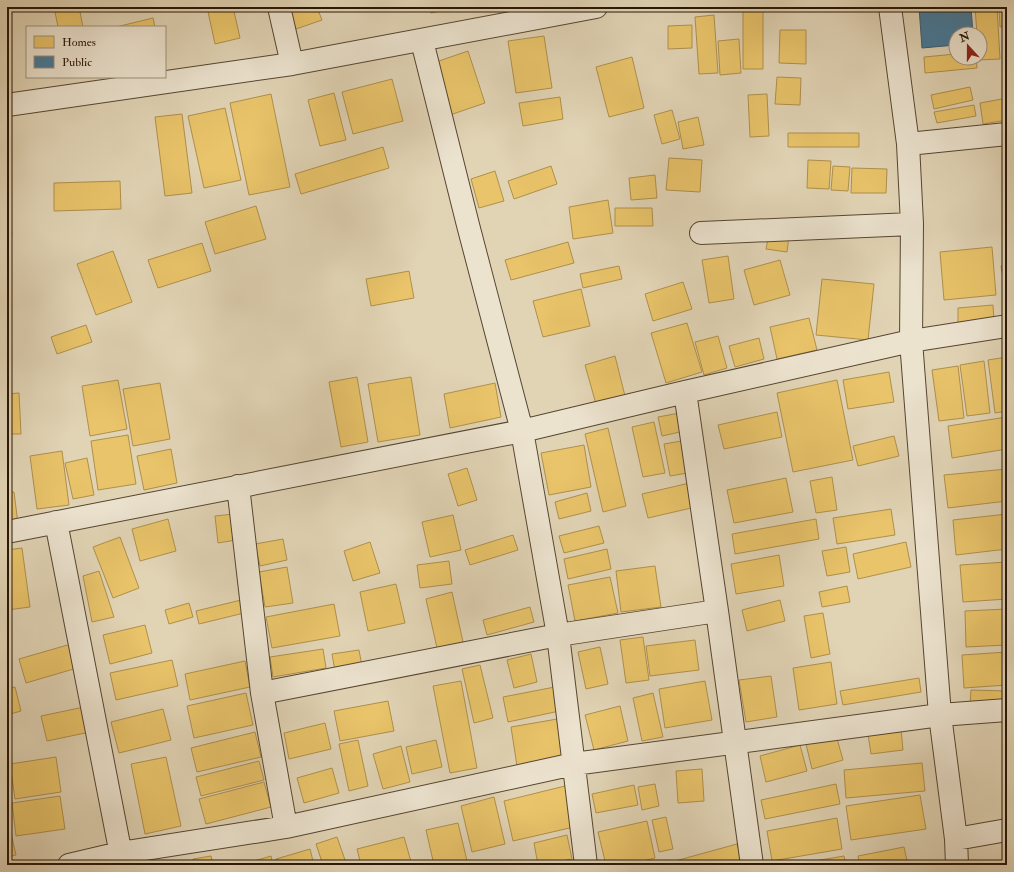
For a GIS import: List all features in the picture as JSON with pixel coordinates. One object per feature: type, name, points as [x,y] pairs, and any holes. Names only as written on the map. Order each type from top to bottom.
[{"type":"street","points":[[279,7],[292,64]]},
{"type":"street","points":[[7,105],[292,64],[422,41],[596,7]]},
{"type":"street","points":[[890,7],[908,144],[912,224],[911,342],[940,715],[956,839],[957,865]]},
{"type":"street","points":[[422,41],[522,431],[558,635],[586,865]]},
{"type":"street","points":[[908,144],[1007,134]]},
{"type":"street","points":[[701,233],[912,224]]},
{"type":"street","points":[[7,532],[522,431],[685,392],[911,342],[1007,326]]},
{"type":"street","points":[[685,392],[752,865]]},
{"type":"street","points":[[238,486],[262,692],[286,827]]},
{"type":"street","points":[[56,522],[122,859]]},
{"type":"street","points":[[262,692],[558,635],[717,611]]},
{"type":"street","points":[[69,865],[122,859],[286,827],[574,764],[940,715],[1007,710]]},
{"type":"street","points":[[956,839],[1007,830]]},
{"type":"building: Homes","points":[[54,7],[79,7],[83,26],[58,26]]},
{"type":"building: Homes","points":[[207,7],[233,7],[240,38],[215,44]]},
{"type":"building: Homes","points":[[288,7],[317,7],[322,20],[296,29]]},
{"type":"building: Homes","points":[[429,7],[458,7],[431,13]]},
{"type":"building: Homes","points":[[743,7],[763,7],[763,69],[743,69]]},
{"type":"building: Homes","points":[[975,7],[997,7],[1000,59],[988,60],[988,26],[976,26]]},
{"type":"building: Homes","points":[[999,7],[1007,7],[1007,26],[1000,27]]},
{"type":"building: Homes","points":[[714,15],[718,73],[699,74],[695,17]]},
{"type":"building: Homes","points":[[153,18],[155,26],[120,26]]},
{"type":"building: Homes","points":[[692,25],[692,48],[668,49],[668,26]]},
{"type":"building: Homes","points":[[780,30],[806,30],[806,64],[779,63]]},
{"type":"building: Homes","points":[[544,36],[552,88],[516,93],[508,41]]},
{"type":"building: Homes","points":[[739,39],[741,73],[720,75],[718,41]]},
{"type":"building: Homes","points":[[468,51],[485,103],[450,115],[433,63]]},
{"type":"building: Homes","points":[[948,55],[948,66],[977,66],[977,68],[925,73],[924,57]]},
{"type":"building: Homes","points":[[632,57],[644,108],[609,117],[596,67]]},
{"type":"building: Homes","points":[[777,77],[801,78],[800,105],[775,104]]},
{"type":"building: Homes","points":[[392,79],[403,121],[353,134],[342,92]]},
{"type":"building: Homes","points":[[970,87],[973,100],[934,109],[931,95]]},
{"type":"building: Homes","points":[[334,93],[346,140],[320,146],[308,100]]},
{"type":"building: Homes","points":[[271,94],[290,187],[249,195],[230,103]]},
{"type":"building: Homes","points":[[767,94],[769,136],[750,137],[748,95]]},
{"type":"building: Homes","points":[[560,97],[563,119],[523,126],[519,103]]},
{"type":"building: Homes","points":[[1007,98],[1007,120],[983,124],[980,103]]},
{"type":"building: Homes","points":[[974,105],[976,116],[937,123],[934,112]]},
{"type":"building: Homes","points":[[225,108],[241,180],[204,188],[188,116]]},
{"type":"building: Homes","points":[[672,110],[680,139],[662,144],[654,115]]},
{"type":"building: Homes","points":[[182,114],[192,193],[165,196],[155,117]]},
{"type":"building: Homes","points":[[698,117],[704,145],[683,149],[678,122]]},
{"type":"building: Homes","points":[[788,133],[859,133],[859,147],[788,147]]},
{"type":"building: Homes","points":[[383,147],[389,168],[301,194],[295,174]]},
{"type":"building: Homes","points":[[669,158],[702,160],[700,192],[666,190]]},
{"type":"building: Homes","points":[[808,160],[831,161],[829,189],[807,188]]},
{"type":"building: Homes","points":[[551,166],[557,184],[514,199],[508,181]]},
{"type":"building: Homes","points":[[833,166],[850,167],[848,191],[831,190]]},
{"type":"building: Homes","points":[[852,168],[887,169],[886,193],[851,193]]},
{"type":"building: Homes","points":[[495,171],[504,201],[479,208],[471,179]]},
{"type":"building: Homes","points":[[655,175],[657,198],[631,200],[629,178]]},
{"type":"building: Homes","points":[[120,181],[121,209],[54,211],[54,183]]},
{"type":"building: Homes","points":[[7,195],[12,235],[7,235]]},
{"type":"building: Homes","points":[[608,200],[613,233],[573,239],[569,207]]},
{"type":"building: Homes","points":[[256,206],[266,239],[215,254],[205,222]]},
{"type":"building: Homes","points":[[615,208],[652,208],[653,226],[615,226]]},
{"type":"building: Homes","points":[[769,234],[789,236],[787,252],[766,249]]},
{"type":"building: Homes","points":[[568,242],[574,263],[511,280],[505,260]]},
{"type":"building: Homes","points":[[202,243],[211,271],[158,288],[148,260]]},
{"type":"building: Homes","points":[[992,247],[996,295],[944,300],[940,252]]},
{"type":"building: Homes","points":[[113,251],[132,302],[96,315],[77,264]]},
{"type":"building: Homes","points":[[728,256],[734,299],[709,303],[702,260]]},
{"type":"building: Homes","points":[[780,260],[790,295],[754,305],[744,270]]},
{"type":"building: Homes","points":[[1007,265],[1007,303],[1001,266]]},
{"type":"building: Homes","points":[[619,266],[622,279],[583,288],[580,274]]},
{"type":"building: Homes","points":[[409,271],[414,298],[371,306],[366,279]]},
{"type":"building: Homes","points":[[822,279],[874,284],[868,340],[816,335]]},
{"type":"building: Homes","points":[[683,282],[692,309],[653,321],[645,294]]},
{"type":"building: Homes","points":[[581,289],[590,326],[543,337],[533,301]]},
{"type":"building: Homes","points":[[993,305],[994,321],[958,324],[958,308]]},
{"type":"building: Homes","points":[[809,318],[817,350],[777,359],[770,327]]},
{"type":"building: Homes","points":[[687,323],[702,372],[666,383],[651,333]]},
{"type":"building: Homes","points":[[86,325],[92,342],[57,354],[51,337]]},
{"type":"building: Homes","points":[[718,336],[727,368],[704,375],[695,342]]},
{"type":"building: Homes","points":[[759,338],[764,359],[735,367],[729,346]]},
{"type":"building: Homes","points":[[615,356],[625,396],[596,404],[585,365]]},
{"type":"building: Homes","points":[[1007,357],[1007,411],[995,413],[988,360]]},
{"type":"building: Homes","points":[[984,361],[990,413],[967,416],[960,365]]},
{"type":"building: Homes","points":[[958,366],[964,418],[939,421],[932,370]]},
{"type":"building: Homes","points":[[889,372],[894,402],[848,409],[843,380]]},
{"type":"building: Homes","points":[[357,377],[368,442],[341,447],[329,382]]},
{"type":"building: Homes","points":[[411,377],[420,435],[378,442],[368,384]]},
{"type":"building: Homes","points":[[118,380],[127,429],[90,436],[82,386]]},
{"type":"building: Homes","points":[[837,380],[853,460],[793,472],[777,393]]},
{"type":"building: Homes","points":[[160,383],[170,439],[133,446],[123,389]]},
{"type":"building: Homes","points":[[495,383],[501,417],[450,428],[444,394]]},
{"type":"building: Homes","points":[[19,393],[21,434],[7,434],[7,394]]},
{"type":"building: Homes","points":[[685,412],[689,430],[662,436],[658,417]]},
{"type":"building: Homes","points":[[777,412],[782,437],[724,449],[718,425]]},
{"type":"building: Homes","points":[[1007,417],[1007,449],[952,458],[948,426]]},
{"type":"building: Homes","points":[[654,422],[665,473],[643,477],[632,427]]},
{"type":"building: Homes","points":[[608,428],[626,506],[603,512],[585,434]]},
{"type":"building: Homes","points":[[128,435],[136,484],[98,490],[91,441]]},
{"type":"building: Homes","points":[[894,436],[899,456],[858,466],[853,446]]},
{"type":"building: Homes","points":[[687,440],[693,472],[670,476],[664,444]]},
{"type":"building: Homes","points":[[584,445],[591,487],[549,495],[541,453]]},
{"type":"building: Homes","points":[[171,449],[177,483],[144,490],[137,456]]},
{"type":"building: Homes","points":[[62,451],[69,505],[37,509],[30,456]]},
{"type":"building: Homes","points":[[87,458],[94,495],[73,499],[65,463]]},
{"type":"building: Homes","points":[[467,468],[477,500],[458,506],[448,474]]},
{"type":"building: Homes","points":[[1007,469],[1007,501],[948,508],[944,475]]},
{"type":"building: Homes","points":[[832,477],[837,510],[816,513],[810,481]]},
{"type":"building: Homes","points":[[786,478],[793,512],[734,523],[727,490]]},
{"type":"building: Homes","points":[[694,482],[700,506],[648,518],[642,494]]},
{"type":"building: Homes","points":[[7,492],[14,492],[18,524],[7,525]]},
{"type":"building: Homes","points":[[587,493],[591,511],[559,519],[555,502]]},
{"type":"building: Homes","points":[[891,509],[895,535],[837,544],[833,518]]},
{"type":"building: Homes","points":[[234,514],[236,540],[218,543],[215,516]]},
{"type":"building: Homes","points":[[1007,514],[1007,549],[956,555],[953,520]]},
{"type":"building: Homes","points":[[453,515],[461,550],[430,557],[422,522]]},
{"type":"building: Homes","points":[[168,519],[176,551],[140,561],[132,529]]},
{"type":"building: Homes","points":[[816,519],[819,539],[735,554],[732,534]]},
{"type":"building: Homes","points":[[599,526],[604,543],[564,553],[559,536]]},
{"type":"building: Homes","points":[[513,535],[518,550],[470,565],[465,550]]},
{"type":"building: Homes","points":[[120,537],[139,588],[113,598],[93,547]]},
{"type":"building: Homes","points":[[283,539],[287,560],[260,566],[255,544]]},
{"type":"building: Homes","points":[[370,542],[380,573],[353,581],[344,551]]},
{"type":"building: Homes","points":[[906,542],[911,567],[858,579],[853,554]]},
{"type":"building: Homes","points":[[846,547],[850,572],[827,576],[822,551]]},
{"type":"building: Homes","points":[[22,548],[30,607],[7,610],[7,550]]},
{"type":"building: Homes","points":[[607,549],[611,569],[568,579],[564,559]]},
{"type":"building: Homes","points":[[779,555],[784,586],[736,594],[731,564]]},
{"type":"building: Homes","points":[[449,561],[452,584],[420,588],[417,565]]},
{"type":"building: Homes","points":[[1007,562],[1007,599],[963,602],[960,565]]},
{"type":"building: Homes","points":[[655,566],[661,607],[621,612],[616,571]]},
{"type":"building: Homes","points":[[287,567],[293,603],[265,607],[259,572]]},
{"type":"building: Homes","points":[[99,571],[114,617],[92,622],[83,576]]},
{"type":"building: Homes","points":[[610,577],[618,613],[575,621],[568,585]]},
{"type":"building: Homes","points":[[396,584],[405,623],[368,631],[360,592]]},
{"type":"building: Homes","points":[[847,586],[850,602],[822,607],[819,592]]},
{"type":"building: Homes","points":[[452,592],[463,642],[437,648],[426,599]]},
{"type":"building: Homes","points":[[241,600],[244,613],[199,624],[196,611]]},
{"type":"building: Homes","points":[[780,600],[785,621],[747,631],[742,610]]},
{"type":"building: Homes","points":[[189,603],[193,617],[169,624],[165,610]]},
{"type":"building: Homes","points":[[334,604],[340,636],[272,648],[266,617]]},
{"type":"building: Homes","points":[[530,607],[534,622],[487,635],[483,620]]},
{"type":"building: Homes","points":[[1007,609],[1007,645],[966,647],[965,611]]},
{"type":"building: Homes","points":[[823,613],[830,654],[811,658],[804,616]]},
{"type":"building: Homes","points":[[145,625],[152,653],[110,664],[103,635]]},
{"type":"building: Homes","points":[[643,637],[649,680],[626,683],[620,640]]},
{"type":"building: Homes","points":[[695,640],[699,670],[650,676],[646,646]]},
{"type":"building: Homes","points":[[71,644],[77,668],[26,683],[19,659]]},
{"type":"building: Homes","points":[[600,647],[608,684],[586,689],[578,652]]},
{"type":"building: Homes","points":[[323,649],[326,668],[273,677],[270,657]]},
{"type":"building: Homes","points":[[359,650],[362,666],[335,671],[332,654]]},
{"type":"building: Homes","points":[[1007,652],[1007,685],[964,688],[962,655]]},
{"type":"building: Homes","points":[[531,654],[537,682],[514,688],[507,660]]},
{"type":"building: Homes","points":[[172,660],[178,686],[116,700],[110,673]]},
{"type":"building: Homes","points":[[245,661],[250,687],[190,700],[185,674]]},
{"type":"building: Homes","points":[[831,662],[837,704],[799,710],[793,668]]},
{"type":"building: Homes","points":[[480,665],[493,718],[474,723],[462,669]]},
{"type":"building: Homes","points":[[771,676],[777,717],[746,722],[739,680]]},
{"type":"building: Homes","points":[[919,678],[921,692],[843,705],[840,691]]},
{"type":"building: Homes","points":[[461,681],[477,768],[450,773],[433,686]]},
{"type":"building: Homes","points":[[705,681],[712,720],[665,728],[659,689]]},
{"type":"building: Homes","points":[[560,686],[564,710],[508,722],[503,697]]},
{"type":"building: Homes","points":[[15,687],[21,711],[7,715],[7,689]]},
{"type":"building: Homes","points":[[971,690],[1007,691],[1007,706],[970,706]]},
{"type":"building: Homes","points":[[246,693],[253,725],[194,738],[187,706]]},
{"type":"building: Homes","points":[[653,693],[663,737],[642,741],[633,698]]},
{"type":"building: Homes","points":[[388,701],[394,731],[340,741],[334,711]]},
{"type":"building: Homes","points":[[620,706],[628,741],[594,750],[585,715]]},
{"type":"building: Homes","points":[[84,707],[90,732],[47,741],[41,716]]},
{"type":"building: Homes","points":[[163,709],[171,740],[119,753],[111,722]]},
{"type":"building: Homes","points":[[563,718],[569,758],[517,766],[511,727]]},
{"type":"building: Homes","points":[[325,723],[331,749],[289,759],[284,733]]},
{"type":"building: Homes","points":[[901,729],[903,750],[871,754],[868,734]]},
{"type":"building: Homes","points":[[255,732],[261,757],[197,772],[191,748]]},
{"type":"building: Homes","points":[[836,735],[843,760],[812,769],[806,744]]},
{"type":"building: Homes","points":[[358,740],[368,786],[349,791],[339,744]]},
{"type":"building: Homes","points":[[436,740],[442,767],[412,774],[406,747]]},
{"type":"building: Homes","points":[[800,745],[807,771],[766,782],[760,756]]},
{"type":"building: Homes","points":[[401,746],[410,782],[383,789],[373,754]]},
{"type":"building: Homes","points":[[56,757],[61,792],[15,799],[10,764]]},
{"type":"building: Homes","points":[[166,757],[181,826],[145,834],[131,764]]},
{"type":"building: Homes","points":[[259,761],[264,780],[201,796],[196,777]]},
{"type":"building: Homes","points":[[922,763],[925,791],[846,798],[844,770]]},
{"type":"building: Homes","points":[[332,768],[339,793],[304,803],[297,778]]},
{"type":"building: Homes","points":[[702,769],[704,801],[678,803],[676,771]]},
{"type":"building: Homes","points":[[264,782],[271,807],[206,824],[199,799]]},
{"type":"building: Homes","points":[[655,784],[659,806],[642,810],[638,787]]},
{"type":"building: Homes","points":[[836,784],[840,804],[765,819],[761,800]]},
{"type":"building: Homes","points":[[634,785],[638,805],[596,813],[592,794]]},
{"type":"building: Homes","points":[[565,786],[574,827],[513,841],[504,801]]},
{"type":"building: Homes","points":[[920,795],[926,829],[851,840],[846,806]]},
{"type":"building: Homes","points":[[60,796],[65,829],[16,836],[12,803]]},
{"type":"building: Homes","points":[[494,797],[505,844],[472,852],[461,806]]},
{"type":"building: Homes","points":[[7,816],[16,855],[7,857]]},
{"type":"building: Homes","points":[[666,817],[673,849],[659,852],[652,820]]},
{"type":"building: Homes","points":[[837,818],[842,849],[772,861],[767,831]]},
{"type":"building: Homes","points":[[647,821],[655,858],[626,865],[606,865],[598,832]]},
{"type":"building: Homes","points":[[458,823],[468,865],[434,865],[426,830]]},
{"type":"building: Homes","points":[[567,835],[572,859],[538,865],[534,843]]},
{"type":"building: Homes","points":[[337,837],[345,860],[331,865],[323,865],[316,844]]},
{"type":"building: Homes","points":[[404,837],[412,865],[361,865],[357,849]]},
{"type":"building: Homes","points":[[737,844],[743,865],[677,865],[675,861]]},
{"type":"building: Homes","points":[[904,847],[908,865],[860,865],[858,856]]},
{"type":"building: Homes","points":[[310,849],[314,865],[278,865],[276,859]]},
{"type":"building: Homes","points":[[211,856],[213,865],[194,865],[193,859]]},
{"type":"building: Homes","points":[[271,856],[273,865],[255,865],[254,861]]},
{"type":"building: Homes","points":[[844,856],[846,865],[790,865]]},
{"type":"building: Homes","points":[[511,860],[512,865],[484,865]]},
{"type":"building: Public","points":[[919,7],[971,7],[972,26],[948,26],[948,46],[922,48]]}]
